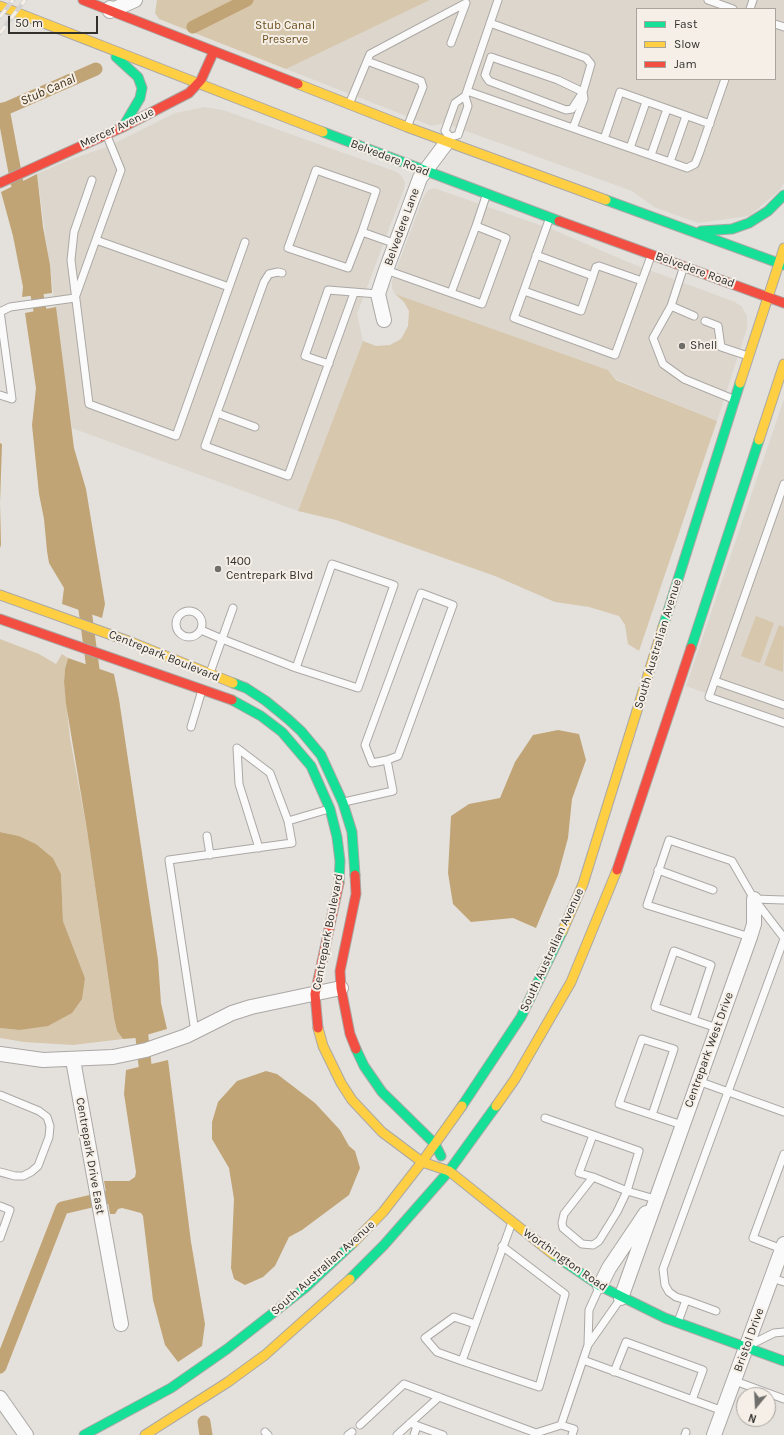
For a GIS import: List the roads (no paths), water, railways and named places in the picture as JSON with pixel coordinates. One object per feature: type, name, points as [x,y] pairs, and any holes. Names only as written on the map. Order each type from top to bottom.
[{"type":"main road","points":[[83,0],[110,5],[214,51],[407,127],[448,140],[781,264]]},
{"type":"main road","name":"Belvedere Road","points":[[0,6],[425,172],[784,303]]},
{"type":"main road","points":[[103,46],[135,73],[142,84],[140,98],[123,127]]},
{"type":"main road","name":"Mercer Avenue","points":[[0,183],[123,127],[189,93],[199,84],[214,51]]},
{"type":"main road","points":[[692,232],[741,226],[768,211],[784,195]]},
{"type":"main road","name":"South Australian Avenue","points":[[84,1435],[171,1388],[263,1322],[305,1288],[356,1240],[383,1212],[422,1162],[491,1064],[521,1017],[560,938],[583,884],[749,356],[768,297],[781,264],[784,248]]},
{"type":"main road","name":"South Australian Avenue","points":[[145,1435],[228,1382],[306,1320],[384,1245],[449,1171],[519,1073],[571,982],[605,903],[630,835],[784,364]]},
{"type":"main road","name":"Centrepark Boulevard","points":[[0,595],[131,642],[209,675],[246,688],[266,701],[301,731],[321,755],[343,803],[352,832],[356,894],[342,955],[340,971],[341,988],[350,1034],[364,1066],[382,1092],[434,1144],[449,1171]]},
{"type":"main road","name":"Centrepark Boulevard","points":[[0,619],[239,703],[282,732],[311,766],[330,809],[337,837],[340,861],[340,879],[334,912],[320,965],[315,994],[317,1024],[323,1046],[341,1083],[352,1100],[366,1117],[382,1132],[422,1162],[449,1171]]},
{"type":"main road","name":"Worthington Road","points":[[449,1171],[561,1260],[621,1298],[678,1323],[784,1361]]},
{"type":"street","points":[[110,5],[135,0]]},
{"type":"street","name":"Belvedere Lane","points":[[378,294],[420,178],[448,140]]},
{"type":"street","points":[[378,294],[384,320]]},
{"type":"street","name":"Centrepark West Drive","points":[[621,1298],[647,1228],[655,1199],[750,937],[754,924],[754,899]]},
{"type":"street","points":[[0,1054],[43,1060],[73,1060],[113,1057],[146,1050],[190,1034],[232,1013],[251,1007],[341,988]]},
{"type":"street","name":"Centrepark Drive East","points":[[73,1060],[121,1324]]},
{"type":"street","name":"Centrepark West Drive","points":[[600,1286],[609,1268],[655,1199]]},
{"type":"street","name":"Bristol Drive","points":[[714,1435],[747,1347],[778,1280],[783,1247]]},
{"type":"street","points":[[0,1398],[26,1435]]},
{"type":"lane","points":[[466,94],[455,102],[445,131],[448,140],[458,135],[468,106],[466,94],[498,0]]},
{"type":"lane","points":[[708,0],[730,8]]},
{"type":"lane","points":[[349,104],[370,54],[466,3],[451,43]]},
{"type":"lane","points":[[490,23],[586,58],[591,64],[583,92],[572,109],[566,110],[489,81],[485,75],[491,57],[558,80],[583,92]]},
{"type":"lane","points":[[367,61],[420,81],[422,87],[407,127]]},
{"type":"lane","points":[[466,94],[573,128],[687,168],[695,164],[726,80]]},
{"type":"lane","points":[[573,128],[584,99],[583,92]]},
{"type":"lane","points":[[604,139],[620,92],[710,124]]},
{"type":"lane","points":[[630,148],[646,102]]},
{"type":"lane","points":[[651,155],[667,109]]},
{"type":"lane","points":[[670,162],[686,116]]},
{"type":"lane","points":[[75,298],[121,170],[106,134]]},
{"type":"lane","points":[[316,170],[376,191],[362,232],[348,268],[288,248],[316,170]]},
{"type":"lane","points":[[92,180],[74,232],[71,260],[89,404],[176,436],[245,242]]},
{"type":"lane","points":[[451,293],[487,195]]},
{"type":"lane","points":[[550,218],[514,318],[615,355],[652,255]]},
{"type":"lane","points":[[386,270],[482,304],[506,238],[476,226]]},
{"type":"lane","points":[[362,232],[396,244]]},
{"type":"lane","points":[[96,240],[229,286]]},
{"type":"lane","points":[[536,255],[593,276]]},
{"type":"lane","points":[[524,290],[581,311],[596,267],[600,266],[642,281]]},
{"type":"lane","points":[[683,266],[671,306],[653,338],[663,364],[684,379],[735,400]]},
{"type":"lane","points":[[282,273],[273,272],[266,278],[204,446],[288,476],[354,293]]},
{"type":"lane","points":[[329,364],[305,356],[328,290],[378,294]]},
{"type":"lane","points":[[0,395],[12,399],[0,312],[10,307],[75,298]]},
{"type":"lane","points":[[671,306],[694,316]]},
{"type":"lane","points":[[705,321],[718,326],[721,347],[749,356]]},
{"type":"lane","points":[[216,413],[256,427]]},
{"type":"lane","points":[[784,484],[709,697],[784,723]]},
{"type":"lane","points":[[201,630],[296,668],[358,688],[394,585],[332,564],[296,668]]},
{"type":"lane","points":[[421,593],[453,605],[398,756],[388,760],[372,763],[366,745],[421,593]]},
{"type":"lane","points":[[191,727],[202,689],[209,675],[233,608]]},
{"type":"lane","points":[[715,681],[784,705]]},
{"type":"lane","points":[[190,1034],[169,860],[210,855],[259,848],[292,843],[288,821],[270,773],[237,748],[239,784],[259,848]]},
{"type":"lane","points":[[288,821],[330,809],[343,803],[393,791],[388,760]]},
{"type":"lane","points":[[207,836],[210,855]]},
{"type":"lane","points":[[716,1311],[676,1297],[669,1292],[665,1285],[663,1269],[784,938],[754,899],[732,861],[669,840],[647,905],[750,937]]},
{"type":"lane","points":[[658,870],[714,890]]},
{"type":"lane","points":[[754,899],[784,900]]},
{"type":"lane","points":[[693,1020],[711,965],[674,951],[655,1007],[693,1020],[717,1028]]},
{"type":"lane","points":[[652,1115],[674,1049],[642,1039],[619,1104],[652,1115],[682,1125]]},
{"type":"lane","points":[[698,1081],[784,1112]]},
{"type":"lane","points":[[0,1095],[39,1111],[47,1117],[50,1126],[49,1137],[38,1166],[23,1176],[15,1176],[0,1172]]},
{"type":"lane","points":[[545,1118],[639,1151],[627,1191],[617,1212],[599,1241],[593,1245],[586,1246],[566,1232],[562,1219],[592,1177]]},
{"type":"lane","points":[[593,1135],[579,1173],[627,1191],[655,1199]]},
{"type":"lane","points":[[783,1247],[753,1238],[784,1154]]},
{"type":"lane","points":[[0,1206],[10,1210],[0,1238]]},
{"type":"lane","points":[[462,1361],[502,1246],[512,1222]]},
{"type":"lane","points":[[475,1324],[454,1317],[425,1338],[437,1352],[539,1387],[565,1294],[502,1246]]},
{"type":"lane","points":[[561,1425],[588,1345],[590,1310],[600,1286]]},
{"type":"lane","points":[[588,1345],[621,1298]]},
{"type":"lane","points":[[678,1323],[686,1300]]},
{"type":"lane","points":[[747,1347],[774,1333],[784,1332]]},
{"type":"lane","points":[[614,1372],[626,1342],[703,1370],[692,1400]]},
{"type":"lane","points":[[583,1360],[723,1411]]},
{"type":"lane","points":[[735,1381],[784,1399]]},
{"type":"lane","points":[[360,1425],[404,1384],[535,1434],[561,1425],[574,1429],[572,1435]]},
{"type":"lane","points":[[397,1435],[439,1397]]},
{"type":"lane","points":[[410,1423],[443,1435]]},
{"type":"lane","points":[[414,1435],[417,1426]]},
{"type":"waterway","name":"Stub Canal","points":[[193,27],[247,0]]},
{"type":"waterway","name":"Stub Canal","points":[[0,111],[96,69]]},
{"type":"waterway","points":[[3,109],[17,183]]},
{"type":"waterway","points":[[34,279],[43,326]]},
{"type":"waterway","points":[[83,595],[95,684]]},
{"type":"waterway","points":[[140,1019],[147,1083]]},
{"type":"waterway","points":[[0,1367],[62,1208],[109,1197]]},
{"type":"waterway","points":[[204,1422],[206,1435]]},
{"type":"railway","points":[[0,17],[13,0]]},
{"type":"railway","points":[[0,33],[25,0]]},
{"type":"place","name":"Shell","points":[[682,346]]},
{"type":"place","name":"1400 Centrepark Blvd","points":[[218,569]]},
{"type":"park label","name":"Stub Canal Preserve","points":[[285,33]]}]
